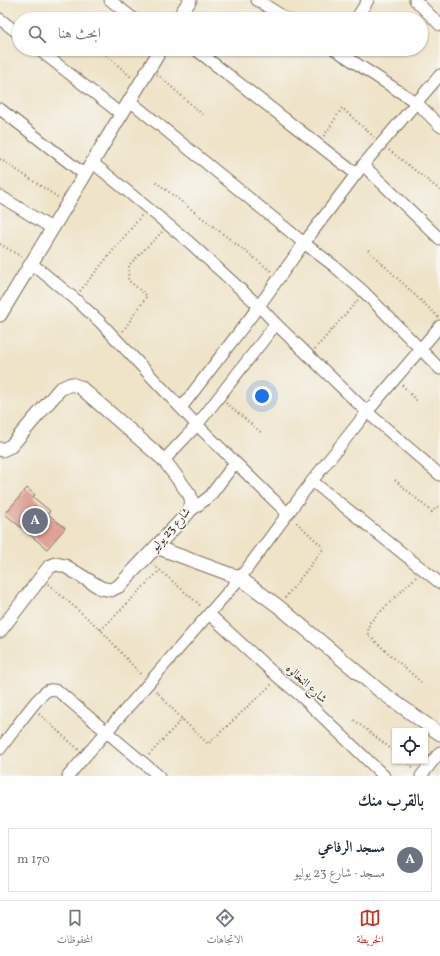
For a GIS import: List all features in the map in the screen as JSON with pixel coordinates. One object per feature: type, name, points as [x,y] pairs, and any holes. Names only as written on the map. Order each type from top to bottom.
[{"type":"street","points":[[110,0],[125,12]]},
{"type":"street","points":[[182,12],[190,0]]},
{"type":"street","points":[[257,0],[276,12]]},
{"type":"street","points":[[360,12],[368,0]]},
{"type":"street","points":[[415,0],[427,12]]},
{"type":"street","points":[[428,13],[440,25]]},
{"type":"street","points":[[0,19],[12,28]]},
{"type":"street","points":[[47,56],[122,115]]},
{"type":"street","points":[[0,316],[157,56]]},
{"type":"street","points":[[204,56],[356,174]]},
{"type":"street","points":[[346,56],[417,103],[440,126]]},
{"type":"street","points":[[181,408],[260,306],[304,243],[363,165],[440,75]]},
{"type":"street","points":[[130,101],[334,266],[364,292],[440,369]]},
{"type":"street","points":[[0,109],[85,175]]},
{"type":"street","points":[[93,163],[169,225],[260,306],[276,324],[367,412],[440,475]]},
{"type":"street","points":[[363,165],[440,239]]},
{"type":"street","points":[[0,196],[53,229]]},
{"type":"street","points":[[31,263],[74,298],[117,339],[197,425],[288,514]]},
{"type":"street","points":[[164,460],[197,425],[276,324]]},
{"type":"street","points":[[68,776],[240,578],[312,481],[367,412],[440,326]]},
{"type":"street","name":"شارع 23 يوليو","points":[[0,449],[2,450],[11,446],[60,389],[71,384],[80,387],[164,460],[190,495],[192,504],[188,513],[119,586],[111,590],[101,588],[65,566],[56,564],[49,567],[0,631]]},
{"type":"street","points":[[188,513],[210,496],[235,463]]},
{"type":"street","points":[[312,481],[440,583]]},
{"type":"street","points":[[156,547],[240,578],[278,606],[380,691],[440,734]]},
{"type":"street","name":"شارع النخالوه","points":[[208,614],[301,696],[384,776]]},
{"type":"street","points":[[0,749],[31,707],[45,692],[49,690],[58,691],[144,761],[159,776]]},
{"type":"street","points":[[420,776],[440,752]]},
{"type":"path","points":[[108,56],[139,85]]},
{"type":"path","points":[[150,68],[203,115]]},
{"type":"path","points":[[318,145],[342,108],[381,143],[440,190]]},
{"type":"path","points":[[0,159],[68,204]]},
{"type":"path","points":[[156,182],[279,278]]},
{"type":"path","points":[[74,298],[148,208]]},
{"type":"path","points":[[117,339],[147,296],[128,280],[129,265],[169,225]]},
{"type":"path","points":[[0,244],[31,263]]},
{"type":"path","points":[[368,250],[440,319]]},
{"type":"path","points":[[309,356],[364,292]]},
{"type":"path","points":[[396,378],[418,402]]},
{"type":"path","points":[[220,397],[263,434]]},
{"type":"path","points":[[395,480],[432,512],[440,504]]},
{"type":"path","points":[[278,606],[324,548],[288,514]]},
{"type":"path","points":[[146,558],[208,614]]},
{"type":"path","points":[[40,578],[101,630],[160,570]]},
{"type":"path","points":[[421,682],[368,635],[369,623],[424,570]]},
{"type":"path","points":[[144,761],[182,719],[208,744],[279,678]]},
{"type":"path","points":[[31,707],[85,756]]},
{"type":"path","points":[[354,720],[392,750]]},
{"type":"building","points":[[27,488],[35,495],[33,497],[50,511],[48,514],[65,528],[47,549],[5,514]]},
{"type":"place","name":"مسجد الرفاعي","points":[[35,521]]}]
